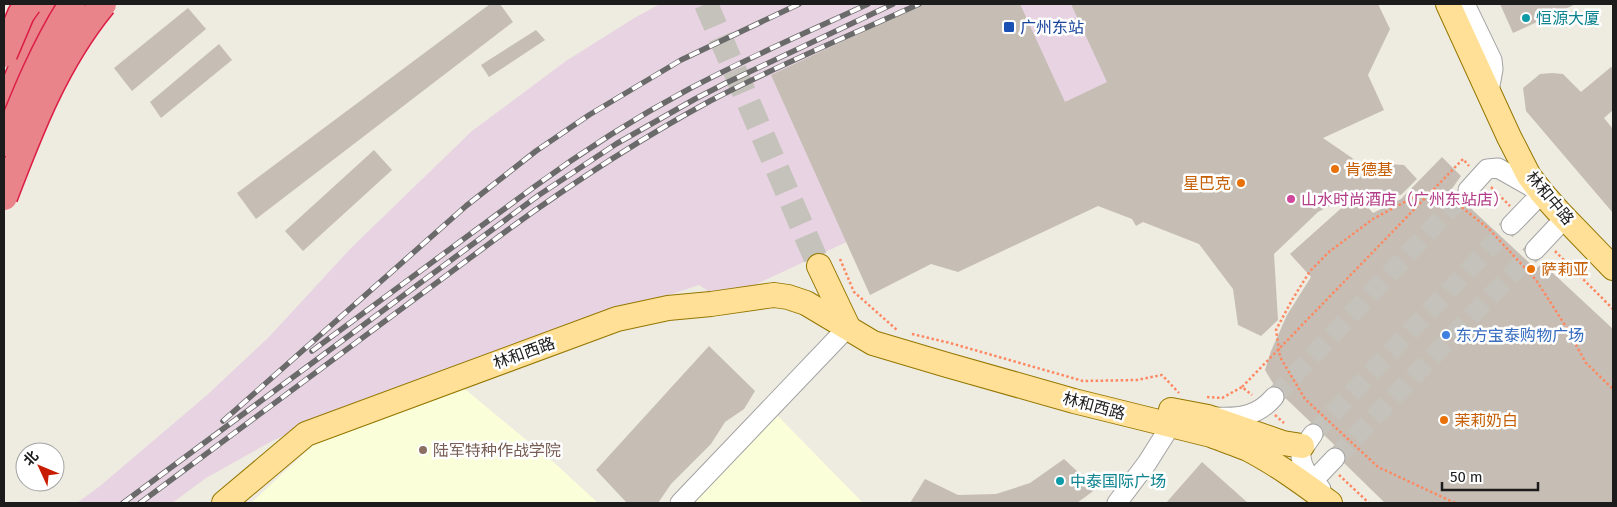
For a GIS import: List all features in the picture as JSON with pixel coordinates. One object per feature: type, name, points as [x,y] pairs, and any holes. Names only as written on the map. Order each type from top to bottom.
[{"type":"highway","points":[[4,54],[26,4]]},
{"type":"highway","points":[[4,109],[26,4]]},
{"type":"highway","points":[[4,109],[53,4]]},
{"type":"highway","points":[[4,148],[38,65],[58,25],[72,4]]},
{"type":"highway","points":[[4,126],[33,98],[64,33],[82,4]]},
{"type":"highway","points":[[4,197],[32,125],[55,76],[84,29],[103,4]]},
{"type":"highway","points":[[64,33],[102,11],[109,4]]},
{"type":"main road","points":[[4,46],[11,4]]},
{"type":"main road","name":"林和中路","points":[[1448,4],[1518,155],[1530,176],[1542,193],[1613,268]]},
{"type":"main road","points":[[830,262],[848,327]]},
{"type":"main road","name":"林和西路","points":[[224,503],[306,434],[617,319],[668,308],[774,296],[788,297],[806,303],[873,343],[946,365],[1133,416],[1211,435],[1230,442],[1246,448],[1275,465],[1332,503]]},
{"type":"main road","name":"林和西路","points":[[848,327],[881,331],[1112,396],[1208,417],[1282,443],[1308,440]]},
{"type":"street","points":[[1465,4],[1492,60],[1493,69],[1489,91]]},
{"type":"street","points":[[4,181],[33,98]]},
{"type":"street","points":[[1474,183],[1487,169],[1498,168],[1542,193],[1516,220]]},
{"type":"street","points":[[1539,245],[1565,218]]},
{"type":"street","points":[[680,503],[848,327]]},
{"type":"street","points":[[1208,417],[1234,418],[1246,416],[1270,402],[1255,424],[1256,433],[1275,465]]},
{"type":"street","points":[[1118,503],[1147,463],[1171,425]]},
{"type":"street","points":[[1308,440],[1300,452],[1306,474],[1332,503]]},
{"type":"street","points":[[1313,481],[1335,458]]},
{"type":"path","points":[[1242,387],[1463,159],[1474,183],[1516,220]]},
{"type":"path","points":[[1454,503],[1378,467],[1305,399],[1280,357],[1276,330],[1310,271],[1329,252],[1373,219],[1414,197],[1445,194],[1489,229],[1536,280],[1565,325],[1586,364],[1613,389]]},
{"type":"path","points":[[1539,245],[1613,309]]},
{"type":"path","points":[[830,262],[854,292],[897,331]]},
{"type":"path","points":[[906,333],[950,343],[1083,380],[1137,380]]},
{"type":"shaded area","name":"广州东站","points":[[660,4],[1358,4],[722,300],[699,285],[558,332],[355,404],[272,441],[206,478],[172,503],[77,503],[100,486],[206,396],[268,338],[352,247],[472,131],[566,61]]},
{"type":"shaded area","name":"陆军特种作战学院","points":[[460,385],[559,467],[598,503],[251,503],[326,433]]},
{"type":"shaded area","points":[[774,412],[863,503],[687,503]]},
{"type":"building","points":[[490,4],[500,4],[513,22],[256,219],[237,193]]},
{"type":"building","name":"广州东站","points":[[922,4],[1020,4],[1065,102],[1107,82],[1071,4],[1378,4],[1390,29],[1368,75],[1384,110],[1323,138],[1358,162],[1404,165],[1417,179],[1401,195],[1358,191],[1318,212],[1274,254],[1278,320],[1261,336],[1238,325],[1233,289],[1199,244],[1143,222],[1136,226],[1132,219],[1098,206],[958,272],[931,264],[870,295],[771,75]]},
{"type":"building","name":"恒源大厦","points":[[1500,4],[1576,4],[1513,33]]},
{"type":"building","points":[[188,8],[206,29],[132,91],[114,68]]},
{"type":"building","points":[[536,30],[545,40],[489,77],[481,65]]},
{"type":"building","points":[[219,44],[232,60],[161,118],[150,102]]},
{"type":"building","points":[[1611,67],[1613,69],[1613,110],[1604,118],[1613,129],[1613,213],[1526,111],[1523,88],[1540,74],[1552,73],[1563,74],[1581,92]]},
{"type":"building","points":[[374,150],[392,170],[303,251],[285,231]]},
{"type":"building","name":"东方宝泰购物广场","points":[[1442,157],[1461,176],[1451,190],[1536,269],[1542,263],[1613,329],[1613,503],[1385,503],[1342,461],[1346,456],[1277,390],[1265,370],[1287,315],[1311,277],[1290,254],[1356,195],[1373,213],[1401,199]]},
{"type":"building","points":[[709,346],[755,391],[744,409],[725,422],[711,444],[671,484],[658,503],[627,503],[596,470]]},
{"type":"building","name":"中泰国际广场","points":[[1064,459],[1096,489],[1077,503],[910,503],[925,479],[958,495],[996,494],[1030,483]]},
{"type":"building","points":[[1202,462],[1248,503],[1166,503]]},
{"type":"tunnel","points":[[706,4],[819,266]]},
{"type":"tunnel","points":[[1274,397],[1468,190]]},
{"type":"tunnel","points":[[1313,434],[1511,225]]},
{"type":"tunnel","points":[[1335,458],[1535,250]]},
{"type":"railway","points":[[223,421],[466,206],[536,151],[589,115],[681,60],[799,4]]},
{"type":"railway","points":[[312,351],[534,187],[610,135],[649,111],[711,78],[868,4]]},
{"type":"railway","points":[[123,503],[539,195],[616,144],[726,83],[893,4]]},
{"type":"railway","points":[[140,503],[509,229],[608,162],[658,130],[710,101],[788,63],[919,4]]},
{"type":"place","name":"恒源大厦","points":[[1526,18]]},
{"type":"place","name":"广州东站","points":[[1009,27]]},
{"type":"place","name":"肯德基","points":[[1335,169]]},
{"type":"place","name":"星巴克","points":[[1241,183]]},
{"type":"place","name":"山水时尚酒店（广州东站店）","points":[[1291,199]]},
{"type":"place","name":"萨莉亚","points":[[1531,269]]},
{"type":"place","name":"东方宝泰购物广场","points":[[1446,335]]},
{"type":"place","name":"茉莉奶白","points":[[1444,420]]},
{"type":"place","name":"陆军特种作战学院","points":[[423,450]]},
{"type":"place","name":"中泰国际广场","points":[[1060,481]]}]
